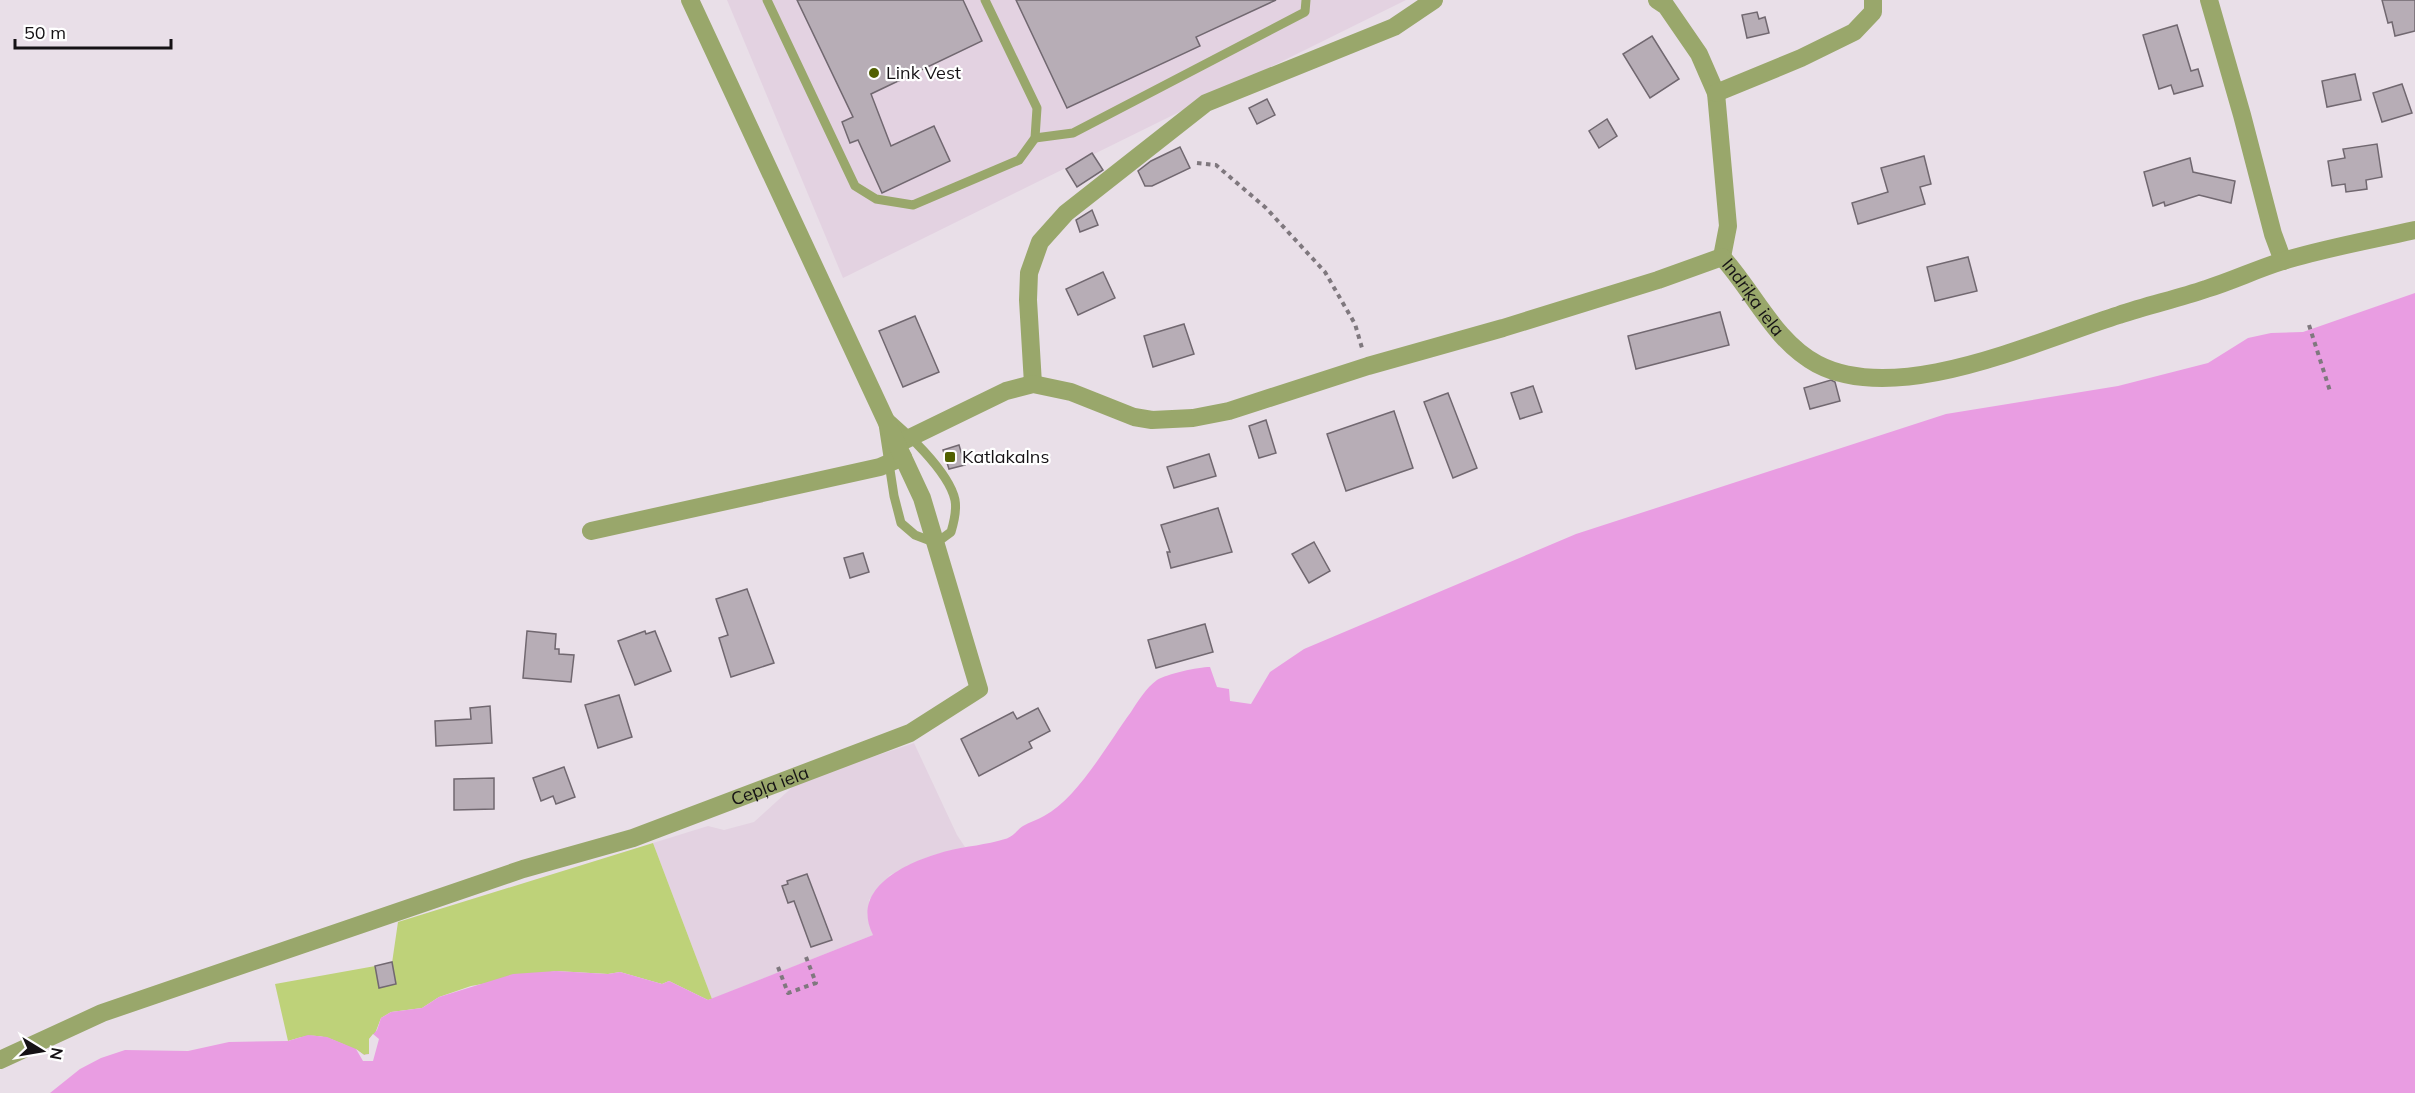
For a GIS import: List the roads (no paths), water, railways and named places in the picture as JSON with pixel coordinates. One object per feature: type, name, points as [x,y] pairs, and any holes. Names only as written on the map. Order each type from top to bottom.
[{"type":"street","points":[[690,0],[922,498],[936,543]]},
{"type":"street","points":[[1033,384],[1028,300],[1029,273],[1040,242],[1066,213],[1206,103],[1394,27],[1434,0]]},
{"type":"street","name":"Indriķa iela","points":[[1657,0],[1666,6],[1699,54],[1716,93],[1728,226],[1722,257],[1738,274],[1775,329],[1798,353],[1820,366],[1865,377],[1902,377],[1953,369],[2030,347],[2118,315],[2205,290],[2283,261],[2415,230]]},
{"type":"street","points":[[1716,93],[1801,58],[1854,32],[1873,12],[1873,0]]},
{"type":"street","points":[[2209,0],[2273,234],[2283,261]]},
{"type":"street","points":[[591,531],[880,467],[900,450],[1006,391],[1033,384],[1071,392],[1134,417],[1152,420],[1193,418],[1229,411],[1368,366],[1503,328],[1694,269],[1722,257]]},
{"type":"street","name":"Cepļa iela","points":[[0,1060],[102,1012],[358,924],[549,862],[633,838],[910,733],[979,689],[936,543]]},
{"type":"lane","points":[[767,0],[855,186],[876,199],[913,205],[1020,160],[1035,138],[1037,108],[985,0]]},
{"type":"lane","points":[[1035,138],[1073,133],[1305,12],[1306,0]]},
{"type":"lane","points":[[900,450],[934,465],[954,498],[956,516],[951,532],[936,543],[915,535],[901,523],[900,450]]},
{"type":"place","name":"Link Vest","points":[[874,73]]},
{"type":"place","name":"Katlakalns","points":[[950,457]]}]
